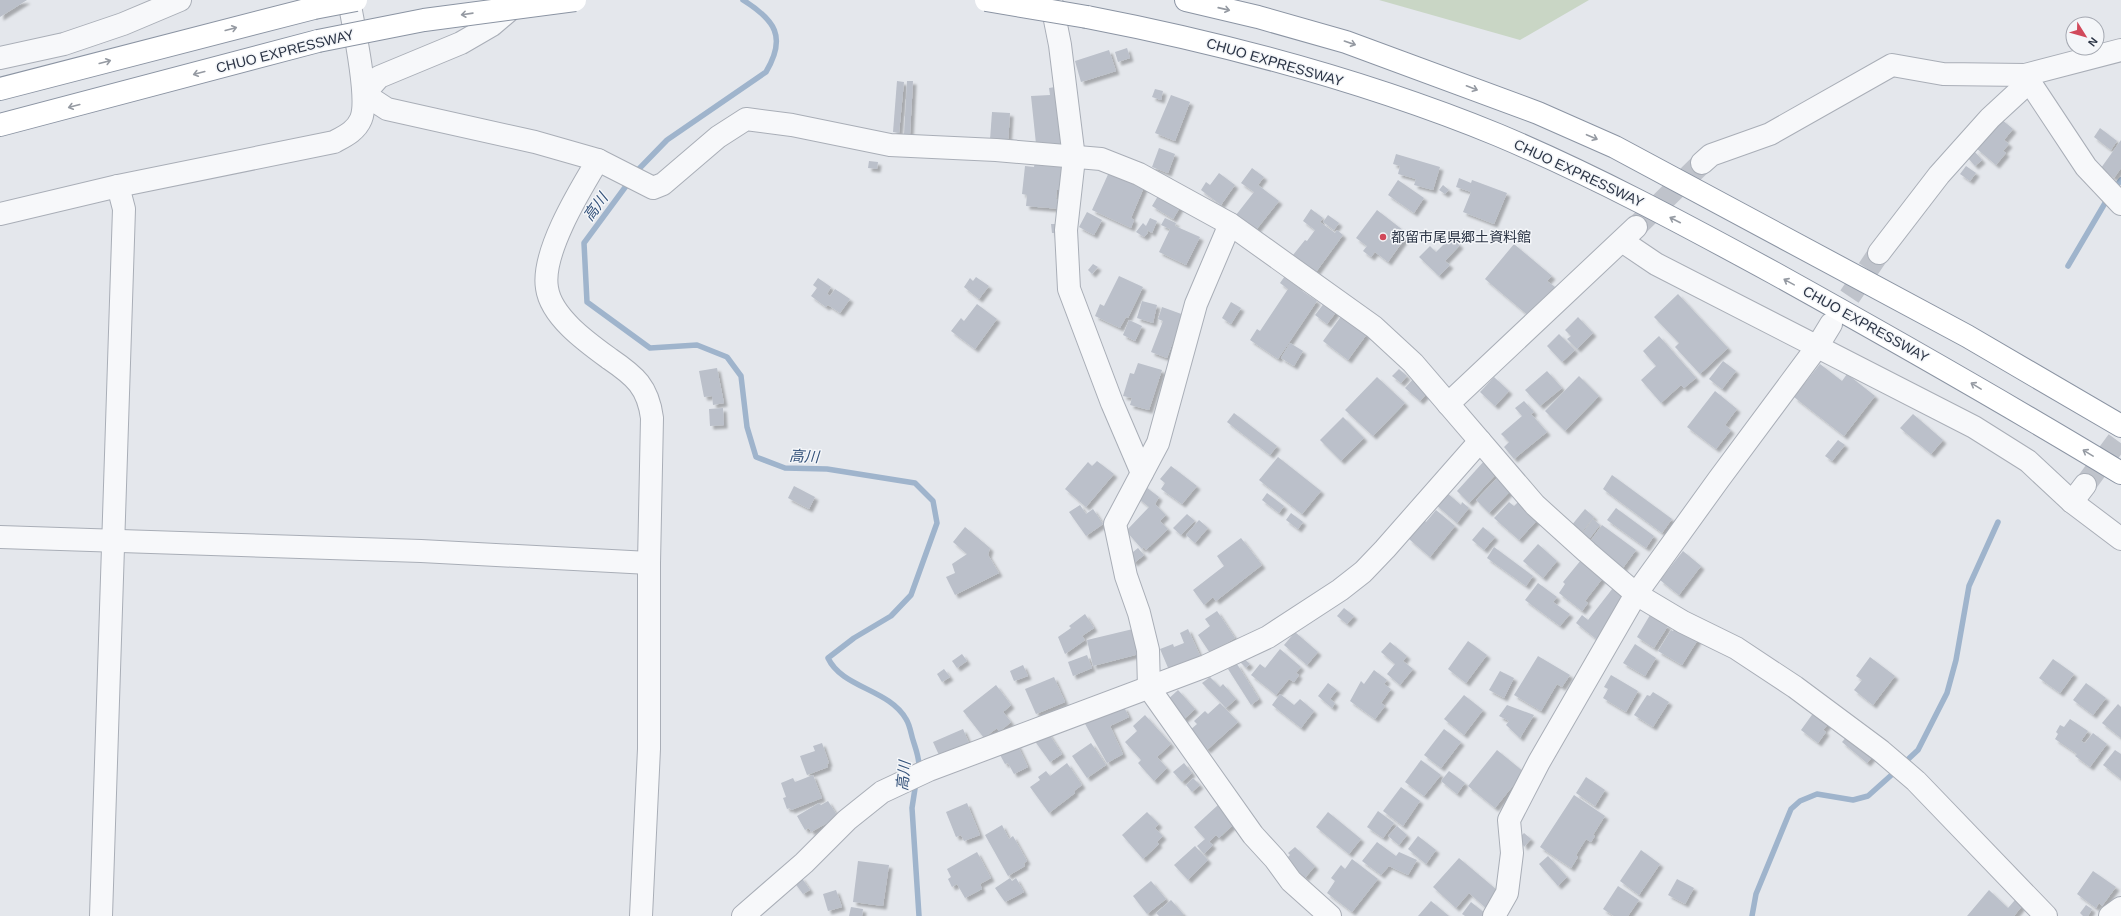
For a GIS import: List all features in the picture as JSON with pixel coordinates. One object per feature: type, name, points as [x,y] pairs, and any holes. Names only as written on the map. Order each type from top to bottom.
[{"type":"highway","points":[[0,89],[314,8],[356,0]]},
{"type":"highway","name":"CHUO EXPRESSWAY","points":[[0,125],[318,41],[424,20],[575,0]]},
{"type":"highway","name":"CHUO EXPRESSWAY","points":[[986,0],[1087,17],[1235,49],[1340,80],[1496,134],[1580,171],[1690,227],[1947,369],[2121,473]]},
{"type":"highway","points":[[1186,0],[1258,17],[1346,42],[1517,105],[1615,147],[1953,328],[2121,426]]},
{"type":"street","points":[[0,58],[64,44],[123,24],[180,0]]},
{"type":"street","points":[[0,214],[118,186],[334,142],[350,134],[362,118],[364,94],[349,0]]},
{"type":"street","points":[[364,94],[379,77],[467,40],[492,25],[521,0]]},
{"type":"street","points":[[1051,0],[1060,45],[1074,158],[1066,230],[1069,289],[1112,403],[1142,472]]},
{"type":"street","points":[[1702,163],[1711,155],[1770,134],[1892,65],[1943,74],[2027,79],[2121,50]]},
{"type":"street","points":[[2027,79],[2086,167],[2114,197]]},
{"type":"street","points":[[1879,253],[1939,175],[2027,79]]},
{"type":"street","points":[[364,94],[387,109],[535,142],[602,163],[653,188],[663,184],[718,137],[746,119],[792,125],[890,145],[996,150],[1074,158],[1101,159],[1139,174],[1230,224],[1374,327],[1413,363],[1535,505],[1587,552],[1636,594],[1683,622],[1736,648],[1795,687],[1881,750],[1916,781],[2046,916]]},
{"type":"street","points":[[602,163],[558,232],[549,264],[547,288],[556,310],[573,330],[627,370],[639,383],[650,401],[652,418],[649,563],[649,749],[642,916]]},
{"type":"street","points":[[101,916],[124,209],[118,186]]},
{"type":"street","points":[[1230,224],[1196,304],[1158,443],[1115,524],[1126,576],[1139,613],[1148,650],[1150,688],[1253,835],[1275,859],[1291,881],[1330,916]]},
{"type":"street","points":[[1448,404],[1629,234],[1656,264],[1974,427],[2028,462],[2072,502],[2121,539]]},
{"type":"street","points":[[1494,916],[1507,893],[1512,853],[1509,820],[1540,762],[1636,594],[1817,347],[1831,324]]},
{"type":"street","points":[[743,916],[804,863],[847,820],[882,792],[929,770],[1206,666],[1268,636],[1340,590],[1363,572],[1385,549],[1480,441]]},
{"type":"street","points":[[2072,502],[2085,485]]},
{"type":"street","points":[[0,537],[421,551],[649,563]]},
{"type":"street","points":[[2110,916],[2121,908]]},
{"type":"green space","points":[[1379,0],[1589,0],[1520,40]]},
{"type":"building","points":[[0,0],[27,0],[0,17]]},
{"type":"building","points":[[1127,48],[1130,58],[1118,62],[1115,52]]},
{"type":"building","points":[[1109,50],[1116,71],[1081,82],[1075,61]]},
{"type":"building","points":[[897,81],[904,82],[899,133],[893,132]]},
{"type":"building","points":[[907,81],[913,81],[910,134],[904,134]]},
{"type":"building","points":[[1055,87],[1063,145],[1036,144],[1031,96],[1050,95],[1049,88]]},
{"type":"building","points":[[1155,89],[1163,91],[1161,100],[1152,97]]},
{"type":"building","points":[[1171,95],[1190,102],[1175,141],[1155,133]]},
{"type":"building","points":[[992,112],[1010,113],[1008,142],[990,140]]},
{"type":"building","points":[[2001,119],[2013,129],[2004,140],[2009,144],[2003,151],[2006,153],[1996,165],[1976,148]]},
{"type":"building","points":[[2100,128],[2117,141],[2111,150],[2094,137]]},
{"type":"building","points":[[2121,140],[2121,168],[2114,178],[2101,168]]},
{"type":"building","points":[[1159,148],[1175,154],[1168,173],[1152,167]]},
{"type":"building","points":[[1974,151],[1982,160],[1975,166],[1967,157]]},
{"type":"building","points":[[1396,154],[1440,167],[1433,190],[1414,185],[1416,179],[1398,174],[1400,166],[1393,164]]},
{"type":"building","points":[[869,161],[878,162],[877,169],[868,168]]},
{"type":"building","points":[[1035,161],[1065,164],[1062,190],[1057,190],[1056,199],[1060,200],[1060,209],[1026,206],[1027,195],[1022,194],[1025,166],[1034,167]]},
{"type":"building","points":[[1966,166],[1976,173],[1970,181],[1960,174]]},
{"type":"building","points":[[1252,168],[1264,177],[1258,185],[1279,201],[1256,230],[1236,215],[1254,192],[1241,183]]},
{"type":"building","points":[[1110,170],[1145,185],[1131,218],[1134,220],[1131,228],[1092,210]]},
{"type":"building","points":[[1219,173],[1235,185],[1221,205],[1201,190],[1206,182],[1210,185]]},
{"type":"building","points":[[1459,178],[1471,183],[1472,180],[1507,193],[1494,224],[1463,212],[1471,192],[1456,187]]},
{"type":"building","points":[[1398,180],[1424,198],[1414,213],[1388,195]]},
{"type":"building","points":[[1443,185],[1449,190],[1445,194],[1439,190]]},
{"type":"building","points":[[1161,191],[1182,204],[1173,219],[1152,206]]},
{"type":"building","points":[[1311,209],[1323,218],[1320,222],[1335,233],[1337,230],[1343,235],[1316,272],[1293,255],[1305,240],[1307,241],[1315,230],[1303,221]]},
{"type":"building","points":[[1377,210],[1408,234],[1388,262],[1375,252],[1371,257],[1363,251],[1367,246],[1356,238]]},
{"type":"building","points":[[1087,212],[1102,220],[1094,235],[1079,227]]},
{"type":"building","points":[[1328,215],[1339,223],[1334,230],[1323,222]]},
{"type":"building","points":[[1150,218],[1157,221],[1152,233],[1147,230],[1148,233],[1144,237],[1136,232],[1143,223],[1146,226]]},
{"type":"building","points":[[1165,218],[1176,223],[1175,226],[1200,237],[1186,265],[1159,252],[1170,229],[1161,225]]},
{"type":"building","points":[[1051,224],[1059,224],[1060,233],[1052,233]]},
{"type":"building","points":[[1451,237],[1460,245],[1445,261],[1450,265],[1439,276],[1419,257],[1430,246],[1436,252]]},
{"type":"building","points":[[1514,244],[1552,276],[1547,281],[1555,287],[1530,317],[1485,279]]},
{"type":"building","points":[[1093,264],[1098,267],[1092,274],[1088,270]]},
{"type":"building","points":[[1287,273],[1302,283],[1298,288],[1317,301],[1278,359],[1250,340],[1257,329],[1260,331],[1288,289],[1280,283]]},
{"type":"building","points":[[1119,276],[1143,287],[1128,318],[1126,317],[1120,328],[1095,316],[1100,304],[1104,306]]},
{"type":"building","points":[[976,277],[989,286],[979,299],[964,287],[970,278],[973,281]]},
{"type":"building","points":[[818,278],[831,287],[827,294],[830,296],[835,289],[850,299],[840,313],[828,305],[826,307],[811,296],[817,288],[813,285]]},
{"type":"building","points":[[1678,294],[1728,348],[1700,374],[1675,347],[1679,343],[1654,317]]},
{"type":"building","points":[[1142,301],[1157,305],[1153,323],[1137,318]]},
{"type":"building","points":[[1231,302],[1241,308],[1231,324],[1222,318]]},
{"type":"building","points":[[1325,302],[1337,311],[1327,324],[1315,315]]},
{"type":"building","points":[[977,304],[997,319],[975,349],[951,331],[961,318],[964,321]]},
{"type":"building","points":[[1162,307],[1187,316],[1180,323],[1167,358],[1151,352],[1163,321],[1158,319]]},
{"type":"building","points":[[1342,315],[1367,334],[1348,360],[1323,341]]},
{"type":"building","points":[[1578,317],[1593,333],[1577,349],[1567,339],[1571,336],[1565,330]]},
{"type":"building","points":[[1129,320],[1142,326],[1135,341],[1123,335]]},
{"type":"building","points":[[1559,334],[1575,350],[1562,362],[1547,346]]},
{"type":"building","points":[[1659,336],[1696,378],[1684,388],[1681,385],[1661,403],[1641,380],[1656,366],[1643,351]]},
{"type":"building","points":[[1290,343],[1303,351],[1294,366],[1281,358]]},
{"type":"building","points":[[1723,361],[1736,371],[1722,389],[1709,379]]},
{"type":"building","points":[[1138,363],[1162,370],[1149,410],[1130,405],[1132,398],[1123,396],[1130,373],[1134,374]]},
{"type":"building","points":[[1820,364],[1842,381],[1847,374],[1875,396],[1844,436],[1794,397]]},
{"type":"building","points":[[717,368],[724,403],[713,405],[712,396],[704,397],[699,371]]},
{"type":"building","points":[[1399,369],[1407,376],[1401,383],[1392,376]]},
{"type":"building","points":[[1547,371],[1562,388],[1540,406],[1525,390]]},
{"type":"building","points":[[1579,376],[1599,396],[1565,431],[1545,411]]},
{"type":"building","points":[[1377,377],[1405,403],[1373,436],[1345,410]]},
{"type":"building","points":[[1494,377],[1509,391],[1495,406],[1480,392]]},
{"type":"building","points":[[1414,378],[1429,391],[1420,401],[1405,388]]},
{"type":"building","points":[[1715,391],[1737,409],[1725,425],[1731,430],[1716,449],[1687,427]]},
{"type":"building","points":[[1524,401],[1534,412],[1531,414],[1547,432],[1514,459],[1504,447],[1509,442],[1501,434],[1522,416],[1515,408]]},
{"type":"building","points":[[723,408],[724,425],[710,426],[709,409]]},
{"type":"building","points":[[1234,413],[1277,446],[1270,455],[1227,422]]},
{"type":"building","points":[[1913,414],[1943,440],[1931,454],[1900,428]]},
{"type":"building","points":[[1343,417],[1364,438],[1341,461],[1320,440]]},
{"type":"building","points":[[1838,440],[1845,445],[1832,461],[1825,456]]},
{"type":"building","points":[[1278,457],[1321,491],[1302,514],[1259,480]]},
{"type":"building","points":[[1485,460],[1498,472],[1469,503],[1457,491]]},
{"type":"building","points":[[1097,461],[1114,474],[1086,507],[1065,489],[1088,462],[1092,466]]},
{"type":"building","points":[[1171,466],[1197,486],[1182,504],[1161,489],[1165,483],[1160,479]]},
{"type":"building","points":[[1501,474],[1514,487],[1489,513],[1476,500]]},
{"type":"building","points":[[1612,475],[1672,519],[1662,533],[1603,489]]},
{"type":"building","points":[[1142,484],[1159,497],[1155,504],[1166,515],[1160,521],[1168,529],[1146,550],[1144,547],[1142,549],[1126,531],[1149,507],[1133,494]]},
{"type":"building","points":[[794,486],[815,497],[809,509],[788,498]]},
{"type":"building","points":[[1446,492],[1461,505],[1462,502],[1469,508],[1457,523],[1435,504]]},
{"type":"building","points":[[1267,493],[1284,506],[1279,513],[1262,500]]},
{"type":"building","points":[[1520,500],[1539,518],[1519,540],[1494,518],[1509,502],[1514,506]]},
{"type":"building","points":[[1080,505],[1086,514],[1093,509],[1103,524],[1086,536],[1069,512]]},
{"type":"building","points":[[1616,508],[1654,536],[1646,548],[1607,520]]},
{"type":"building","points":[[1585,509],[1594,517],[1581,533],[1571,526]]},
{"type":"building","points":[[1436,510],[1455,526],[1430,557],[1409,539],[1422,518],[1426,522]]},
{"type":"building","points":[[1291,513],[1303,522],[1298,529],[1286,520]]},
{"type":"building","points":[[1187,514],[1195,521],[1181,535],[1173,528]]},
{"type":"building","points":[[1593,519],[1600,525],[1589,539],[1582,534]]},
{"type":"building","points":[[1199,520],[1208,528],[1195,543],[1186,535]]},
{"type":"building","points":[[1602,525],[1636,550],[1620,572],[1586,547]]},
{"type":"building","points":[[965,527],[990,548],[988,555],[999,573],[955,595],[946,577],[955,573],[952,564],[967,554],[953,542]]},
{"type":"building","points":[[1483,527],[1495,537],[1484,550],[1472,540]]},
{"type":"building","points":[[1241,538],[1262,565],[1216,601],[1213,597],[1204,605],[1193,590],[1224,566],[1217,556]]},
{"type":"building","points":[[1538,544],[1557,561],[1543,578],[1523,561]]},
{"type":"building","points":[[1494,547],[1533,576],[1526,586],[1487,558]]},
{"type":"building","points":[[1138,548],[1144,555],[1134,563],[1128,556]]},
{"type":"building","points":[[1683,551],[1701,566],[1679,595],[1660,580]]},
{"type":"building","points":[[1581,560],[1603,578],[1585,601],[1588,603],[1582,611],[1559,593],[1565,584],[1563,582]]},
{"type":"building","points":[[1538,583],[1557,597],[1553,602],[1570,614],[1560,626],[1525,600]]},
{"type":"building","points":[[1616,584],[1629,595],[1600,642],[1576,623],[1582,615],[1588,620]]},
{"type":"building","points":[[1344,608],[1354,616],[1347,624],[1337,616]]},
{"type":"building","points":[[1217,611],[1235,638],[1210,653],[1198,635],[1210,626],[1205,619]]},
{"type":"building","points":[[1085,614],[1094,628],[1082,636],[1085,640],[1065,654],[1058,637],[1071,628],[1069,626]]},
{"type":"building","points":[[1650,615],[1668,626],[1654,648],[1637,637]]},
{"type":"building","points":[[1677,625],[1699,638],[1682,665],[1658,651],[1671,630],[1673,631]]},
{"type":"building","points":[[1133,629],[1139,654],[1093,666],[1087,640]]},
{"type":"building","points":[[1188,629],[1202,660],[1169,670],[1160,649],[1173,644],[1174,647],[1184,643],[1180,633]]},
{"type":"building","points":[[1295,632],[1318,652],[1307,665],[1284,645]]},
{"type":"building","points":[[1468,641],[1487,655],[1466,683],[1448,669]]},
{"type":"building","points":[[1390,642],[1407,656],[1403,661],[1413,669],[1400,685],[1387,674],[1395,664],[1381,652]]},
{"type":"building","points":[[1635,644],[1656,658],[1645,676],[1623,663]]},
{"type":"building","points":[[1280,649],[1301,667],[1296,673],[1299,675],[1294,682],[1289,679],[1276,695],[1251,675],[1260,664],[1265,668]]},
{"type":"building","points":[[962,654],[967,661],[957,668],[952,661]]},
{"type":"building","points":[[1087,655],[1092,668],[1073,676],[1068,662]]},
{"type":"building","points":[[1538,656],[1570,675],[1562,687],[1557,684],[1541,711],[1514,695]]},
{"type":"building","points":[[1870,657],[1895,676],[1873,705],[1854,690],[1862,680],[1856,676]]},
{"type":"building","points":[[1243,658],[1250,664],[1246,668],[1240,662]]},
{"type":"building","points":[[2053,659],[2074,674],[2060,693],[2039,678]]},
{"type":"building","points":[[1237,664],[1259,699],[1251,705],[1228,669]]},
{"type":"building","points":[[1023,665],[1028,676],[1014,681],[1010,671]]},
{"type":"building","points":[[944,669],[950,677],[942,682],[937,674]]},
{"type":"building","points":[[1374,670],[1387,680],[1384,684],[1391,689],[1381,703],[1385,706],[1375,719],[1350,701],[1361,681],[1364,684]]},
{"type":"building","points":[[1500,671],[1514,678],[1504,698],[1489,690]]},
{"type":"building","points":[[1611,675],[1638,691],[1626,712],[1603,698],[1608,689],[1604,687]]},
{"type":"building","points":[[1054,677],[1065,702],[1036,714],[1025,689]]},
{"type":"building","points":[[1210,677],[1220,687],[1223,684],[1236,699],[1226,708],[1202,683]]},
{"type":"building","points":[[1328,683],[1337,690],[1330,699],[1335,703],[1332,708],[1318,696]]},
{"type":"building","points":[[2086,683],[2106,698],[2093,715],[2073,700]]},
{"type":"building","points":[[996,685],[1011,705],[1003,712],[1011,722],[999,732],[997,728],[984,738],[963,711]]},
{"type":"building","points":[[1178,690],[1195,709],[1182,721],[1165,702]]},
{"type":"building","points":[[1653,692],[1669,702],[1653,727],[1634,715],[1647,695],[1650,696]]},
{"type":"building","points":[[1280,694],[1294,705],[1300,699],[1314,711],[1301,728],[1272,705]]},
{"type":"building","points":[[1464,695],[1483,710],[1464,735],[1444,719]]},
{"type":"building","points":[[1220,703],[1238,722],[1207,750],[1189,731],[1197,724],[1194,721],[1205,711],[1208,714]]},
{"type":"building","points":[[2118,704],[2121,707],[2121,738],[2102,723]]},
{"type":"building","points":[[1507,705],[1534,715],[1520,738],[1506,725],[1509,721],[1499,716]]},
{"type":"building","points":[[1124,707],[1129,717],[1110,726],[1123,754],[1107,763],[1084,722]]},
{"type":"building","points":[[1814,712],[1829,723],[1823,730],[1826,732],[1818,743],[1801,730]]},
{"type":"building","points":[[1145,715],[1171,744],[1157,757],[1167,768],[1154,781],[1138,763],[1141,760],[1125,742],[1137,731],[1133,726]]},
{"type":"building","points":[[2070,719],[2088,731],[2081,741],[2085,743],[2093,733],[2107,744],[2090,767],[2075,756],[2077,754],[2055,739],[2058,734],[2056,732],[2060,725],[2064,727]]},
{"type":"building","points":[[963,729],[969,743],[939,755],[933,742]]},
{"type":"building","points":[[1444,729],[1461,742],[1441,768],[1424,755]]},
{"type":"building","points":[[1047,731],[1062,754],[1050,762],[1034,740]]},
{"type":"building","points":[[1849,734],[1874,755],[1867,763],[1842,742]]},
{"type":"building","points":[[822,743],[829,763],[827,764],[828,767],[807,775],[800,756],[815,751],[813,746]]},
{"type":"building","points":[[1091,743],[1106,765],[1087,778],[1072,756]]},
{"type":"building","points":[[1017,744],[1028,767],[1014,774],[1008,763],[1005,764],[999,753]]},
{"type":"building","points":[[1497,750],[1524,772],[1495,808],[1468,786]]},
{"type":"building","points":[[2115,750],[2121,754],[2121,779],[2103,765]]},
{"type":"building","points":[[1421,760],[1441,775],[1424,796],[1405,782]]},
{"type":"building","points":[[1067,763],[1082,785],[1074,791],[1075,793],[1049,813],[1030,787],[1040,780],[1038,777],[1046,771],[1050,776]]},
{"type":"building","points":[[1184,763],[1192,773],[1182,782],[1173,772]]},
{"type":"building","points":[[1449,771],[1465,783],[1457,794],[1441,781]]},
{"type":"building","points":[[813,775],[822,798],[791,810],[790,808],[787,809],[783,798],[786,797],[781,783],[793,778],[795,782]]},
{"type":"building","points":[[1586,777],[1605,790],[1595,806],[1576,793]]},
{"type":"building","points":[[1193,778],[1200,785],[1192,792],[1186,785]]},
{"type":"building","points":[[1401,787],[1420,801],[1403,826],[1383,811]]},
{"type":"building","points":[[1574,795],[1605,816],[1593,835],[1595,836],[1591,842],[1586,839],[1576,855],[1578,857],[1571,868],[1540,847]]},
{"type":"building","points":[[828,801],[838,817],[811,832],[809,828],[805,830],[797,816],[819,803],[821,805]]},
{"type":"building","points":[[967,803],[980,835],[964,841],[961,835],[956,837],[946,812]]},
{"type":"building","points":[[1218,805],[1235,823],[1219,838],[1216,835],[1209,842],[1213,845],[1204,854],[1197,846],[1205,839],[1194,827]]},
{"type":"building","points":[[1378,811],[1394,823],[1383,838],[1367,827]]},
{"type":"building","points":[[1147,812],[1159,824],[1155,828],[1163,836],[1157,842],[1159,844],[1143,859],[1122,835]]},
{"type":"building","points":[[1328,812],[1361,839],[1349,854],[1316,827]]},
{"type":"building","points":[[1002,825],[1009,839],[1013,836],[1027,861],[1024,863],[1025,866],[1008,876],[985,835]]},
{"type":"building","points":[[1397,826],[1407,835],[1399,845],[1388,836]]},
{"type":"building","points":[[1524,833],[1531,839],[1524,847],[1520,837]]},
{"type":"building","points":[[1418,836],[1436,850],[1426,864],[1408,849]]},
{"type":"building","points":[[1377,842],[1396,856],[1399,852],[1417,860],[1408,875],[1389,866],[1381,875],[1362,861]]},
{"type":"building","points":[[1195,846],[1208,860],[1188,880],[1174,865]]},
{"type":"building","points":[[1295,847],[1315,866],[1305,878],[1286,859],[1290,855],[1288,853]]},
{"type":"building","points":[[1641,850],[1660,864],[1639,895],[1620,881]]},
{"type":"building","points":[[977,852],[991,878],[980,884],[982,889],[965,898],[957,884],[952,887],[948,879],[951,877],[947,869]]},
{"type":"building","points":[[1548,856],[1567,877],[1558,886],[1539,864]]},
{"type":"building","points":[[1459,858],[1497,890],[1487,909],[1469,893],[1456,908],[1433,887]]},
{"type":"building","points":[[1352,859],[1378,879],[1352,912],[1327,893],[1335,881],[1331,878],[1341,865],[1345,869]]},
{"type":"building","points":[[858,861],[889,865],[883,906],[853,902]]},
{"type":"building","points":[[2093,871],[2116,887],[2102,906],[2099,903],[2096,908],[2077,894]]},
{"type":"building","points":[[801,877],[810,890],[803,894],[794,882]]},
{"type":"building","points":[[1010,878],[1012,881],[1016,878],[1024,892],[1005,902],[995,888]]},
{"type":"building","points":[[1677,879],[1694,888],[1685,904],[1668,895]]},
{"type":"building","points":[[1151,881],[1166,899],[1147,914],[1133,896]]},
{"type":"building","points":[[1618,886],[1639,900],[1628,916],[1614,916],[1603,909]]},
{"type":"building","points":[[836,890],[842,907],[828,911],[823,894]]},
{"type":"building","points":[[1989,890],[2008,908],[2015,900],[2022,906],[2014,916],[1967,916]]},
{"type":"building","points":[[1171,900],[1184,915],[1159,916],[1156,913]]},
{"type":"building","points":[[1431,901],[1449,916],[1418,916]]},
{"type":"building","points":[[1471,902],[1486,914],[1485,916],[1465,916],[1462,914]]},
{"type":"building","points":[[2086,905],[2092,909],[2088,916],[2083,916],[2080,913]]},
{"type":"building","points":[[851,907],[863,909],[862,916],[849,916]]},
{"type":"waterway","name":"高川","points":[[634,174],[667,140],[766,72],[776,49],[774,30],[770,22],[763,15],[743,0]]},
{"type":"waterway","points":[[2114,189],[2121,180]]},
{"type":"waterway","name":"高川","points":[[629,182],[584,243],[587,302],[650,348],[697,345],[727,357],[741,376],[747,427],[756,457],[785,468],[827,469],[915,483],[933,501],[937,523],[911,595],[891,616],[854,638],[828,658],[835,668],[844,676],[854,683],[878,694],[898,709],[906,719],[909,727],[918,758],[919,770]]},
{"type":"waterway","points":[[2068,266],[2108,198]]},
{"type":"waterway","points":[[1903,764],[1918,750],[1947,693],[1956,660],[1969,586],[1998,522]]},
{"type":"waterway","points":[[1752,916],[1756,894],[1791,809],[1800,801],[1817,794],[1853,800],[1868,796],[1897,770]]},
{"type":"waterway","name":"高川","points":[[916,782],[912,808],[919,916]]},
{"type":"tunnel","points":[[1636,227],[1702,163]]},
{"type":"tunnel","points":[[1831,324],[1879,253]]},
{"type":"tunnel","points":[[2085,485],[2121,436]]},
{"type":"place","name":"都留市尾県郷土資料館","points":[[1383,237]]}]
